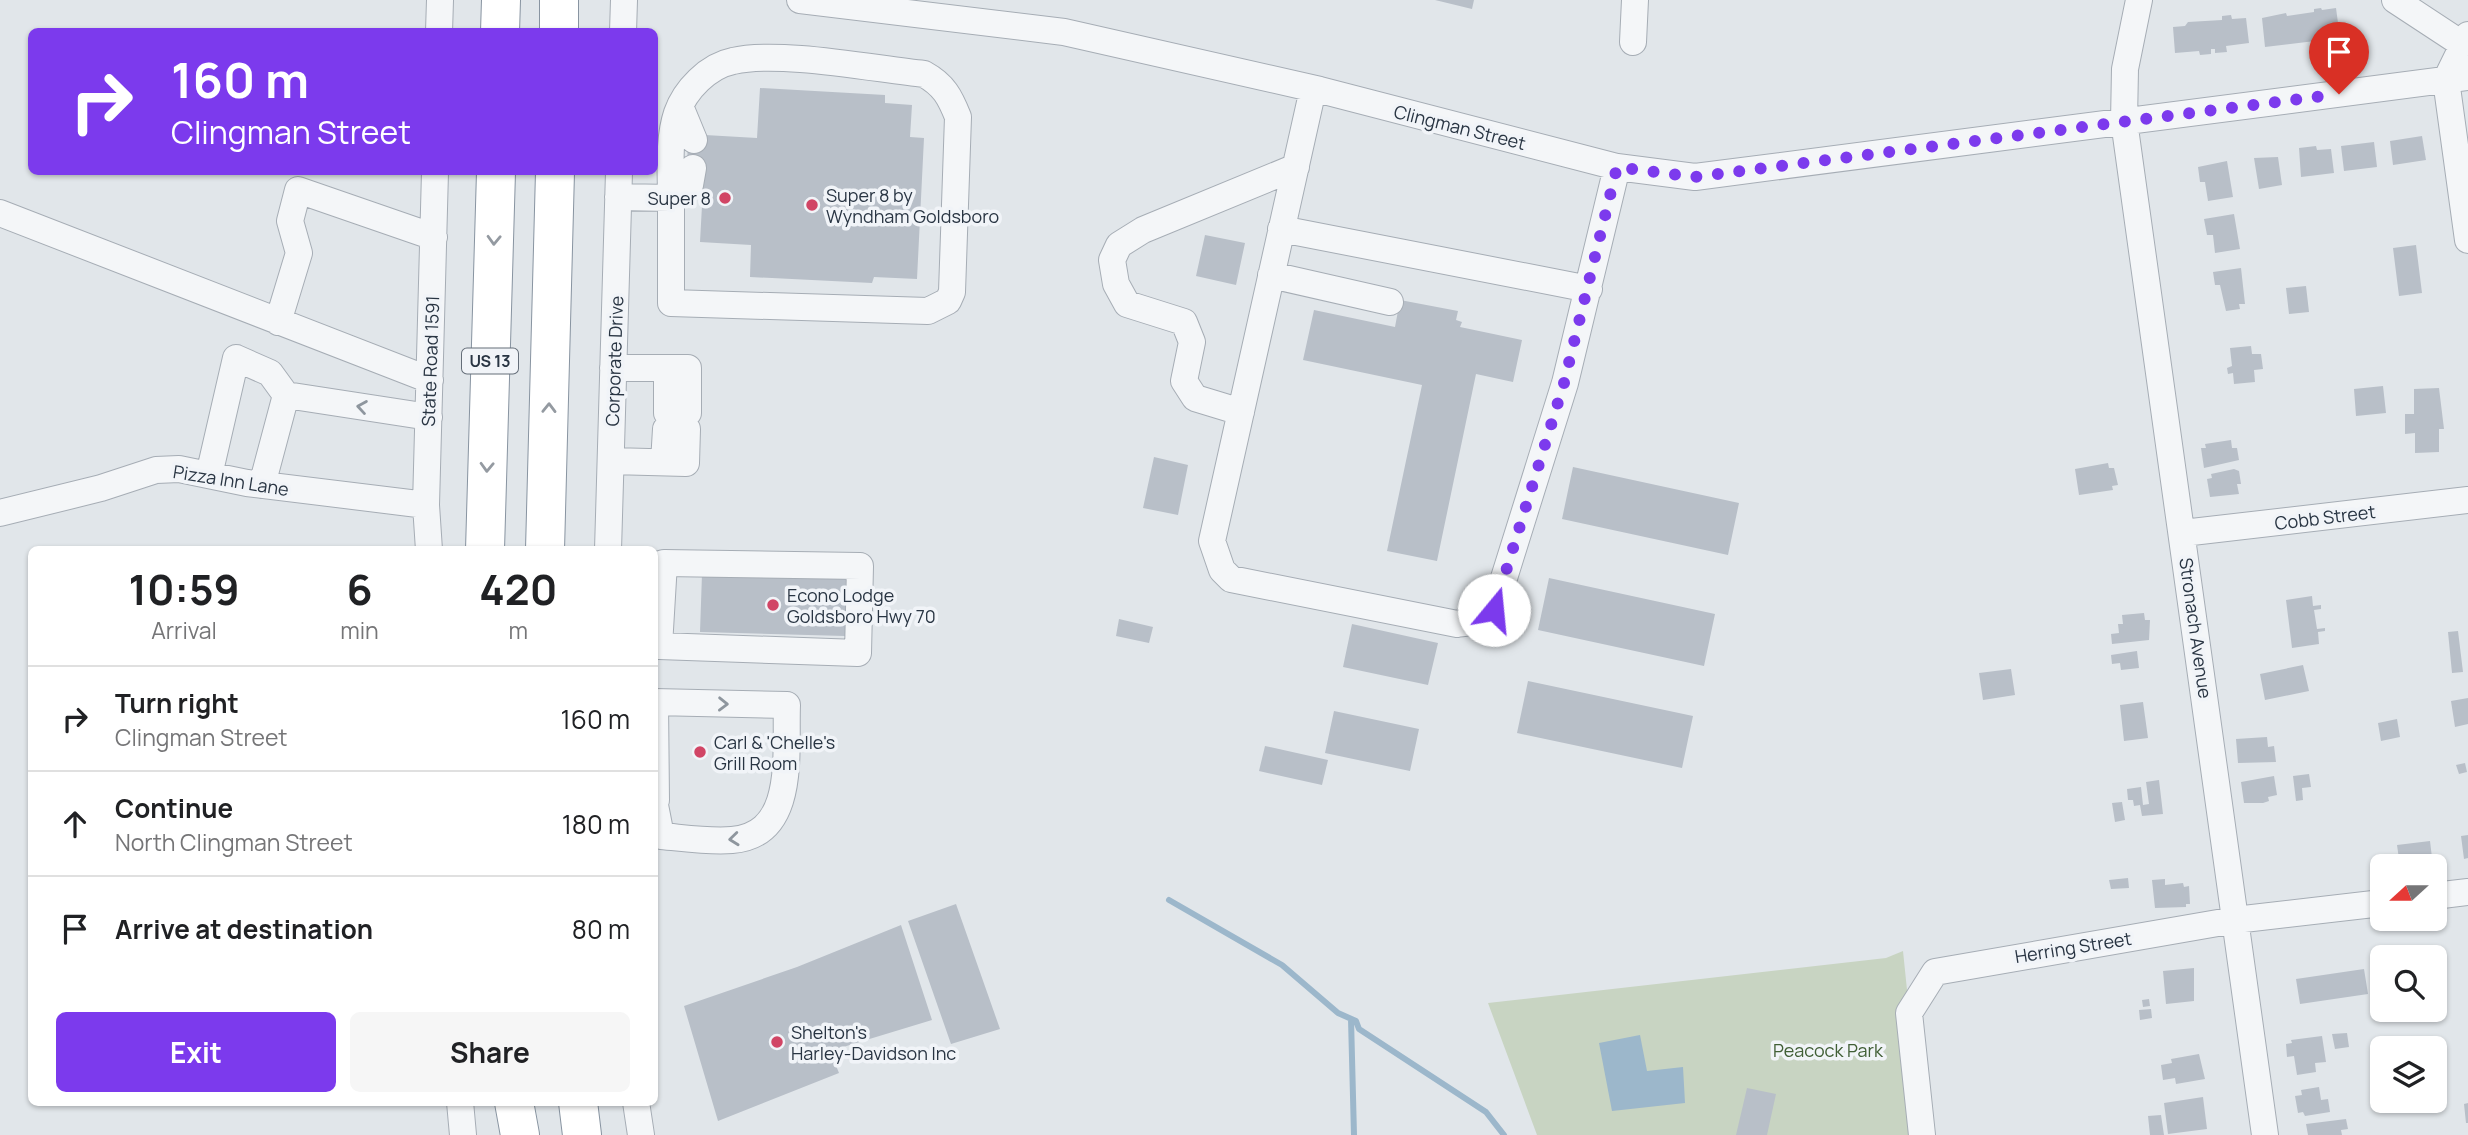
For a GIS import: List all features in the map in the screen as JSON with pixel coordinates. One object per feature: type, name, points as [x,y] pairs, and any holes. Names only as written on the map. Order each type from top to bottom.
[{"type":"highway","points":[[500,28],[501,0]]},
{"type":"highway","points":[[559,0],[559,28]]},
{"type":"highway","name":"US 13","points":[[485,546],[496,175]]},
{"type":"highway","points":[[545,546],[555,175]]},
{"type":"highway","points":[[546,508],[559,534],[571,546]]},
{"type":"highway","points":[[514,1106],[514,1135]]},
{"type":"highway","points":[[515,1106],[520,1135]]},
{"type":"street","points":[[439,28],[440,0]]},
{"type":"street","points":[[623,28],[624,0]]},
{"type":"street","name":"Clingman Street","points":[[800,0],[1064,32],[1313,89],[1617,167],[1695,177],[2457,78]]},
{"type":"street","points":[[1633,42],[1636,0]]},
{"type":"street","name":"Stronach Avenue","points":[[2139,0],[2125,69],[2124,121],[2265,1135]]},
{"type":"street","points":[[2395,0],[2465,40],[2457,78],[2468,240]]},
{"type":"street","points":[[751,58],[924,74],[938,82],[950,95],[958,117],[952,292],[948,301],[928,311],[671,303],[671,198],[672,133],[680,106],[697,83],[731,61],[751,58]]},
{"type":"street","points":[[1313,89],[1212,541],[1222,570],[1231,579],[1457,624],[1486,618],[1494,610],[1564,383],[1590,289],[1617,167]]},
{"type":"street","points":[[680,106],[694,140]]},
{"type":"street","points":[[1241,412],[1195,398],[1184,382],[1192,342],[1184,322],[1127,304],[1116,284],[1112,260],[1119,245],[1143,230],[1296,167]]},
{"type":"street","points":[[619,184],[671,198],[690,185],[693,168]]},
{"type":"street","name":"State Road 1591","points":[[429,546],[426,505],[435,175]]},
{"type":"street","name":"Corporate Drive","points":[[608,546],[619,184]]},
{"type":"street","points":[[278,322],[299,253],[290,221],[298,190],[434,237]]},
{"type":"street","points":[[0,213],[430,380]]},
{"type":"street","points":[[1281,229],[1590,289]]},
{"type":"street","points":[[1271,275],[1390,302]]},
{"type":"street","points":[[209,475],[236,358],[270,373],[286,395],[429,417]]},
{"type":"street","points":[[611,461],[686,463],[667,368],[613,368]]},
{"type":"street","points":[[262,485],[286,395]]},
{"type":"street","name":"Pizza Inn Lane","points":[[0,513],[101,488],[156,470],[179,469],[262,485],[351,492],[426,505]]},
{"type":"street","name":"Cobb Street","points":[[2183,533],[2468,500]]},
{"type":"street","points":[[658,606],[659,565],[860,566],[858,653],[658,646]]},
{"type":"street","points":[[658,702],[788,705],[782,797],[775,818],[761,834],[732,841],[661,836],[658,818]]},
{"type":"street","points":[[2447,894],[2468,892]]},
{"type":"street","name":"Herring Street","points":[[1922,1135],[1909,1013],[1935,972],[2235,920],[2370,904]]},
{"type":"street","points":[[460,1106],[463,1135]]},
{"type":"street","points":[[637,1106],[641,1135]]},
{"type":"green space","name":"Peacock Park","points":[[1903,951],[1922,1135],[1537,1135],[1488,1003],[1886,958]]},
{"type":"water","points":[[1640,1035],[1647,1071],[1683,1067],[1685,1103],[1612,1111],[1599,1043]]},
{"type":"building","points":[[1435,0],[1474,0],[1472,9]]},
{"type":"building","points":[[2336,8],[2340,38],[2265,47],[2262,18],[2286,13],[2287,16],[2314,12],[2314,9]]},
{"type":"building","points":[[2231,15],[2232,19],[2246,18],[2249,43],[2226,46],[2227,52],[2215,53],[2215,49],[2211,49],[2211,54],[2200,55],[2199,51],[2175,53],[2173,27],[2185,26],[2188,22],[2222,20],[2222,16]]},
{"type":"building","name":"Super 8 by Wyndham Goldsboro","points":[[760,88],[885,95],[885,103],[912,105],[910,137],[924,138],[917,279],[874,277],[872,283],[750,277],[751,245],[700,242],[704,169],[687,168],[688,139],[705,135],[757,138]]},
{"type":"building","points":[[2422,136],[2426,160],[2393,165],[2390,141]]},
{"type":"building","points":[[2374,142],[2377,167],[2344,171],[2341,146]]},
{"type":"building","points":[[2316,146],[2317,150],[2331,149],[2334,173],[2301,177],[2299,148]]},
{"type":"building","points":[[2278,157],[2282,185],[2259,189],[2254,158]]},
{"type":"building","points":[[2227,161],[2233,197],[2208,201],[2205,182],[2200,182],[2198,167]]},
{"type":"building","points":[[2234,214],[2240,249],[2215,253],[2213,235],[2207,235],[2204,219]]},
{"type":"building","points":[[1205,235],[1245,243],[1236,285],[1196,276]]},
{"type":"building","points":[[2416,245],[2422,293],[2399,296],[2393,248]]},
{"type":"building","points":[[2241,268],[2245,304],[2239,304],[2240,309],[2226,311],[2220,285],[2215,285],[2213,272]]},
{"type":"building","points":[[2306,286],[2309,312],[2289,314],[2286,288]]},
{"type":"building","points":[[1400,300],[1458,311],[1456,320],[1462,322],[1460,327],[1522,340],[1513,382],[1476,374],[1437,561],[1387,551],[1422,385],[1303,360],[1314,310],[1395,327]]},
{"type":"building","points":[[2251,346],[2252,354],[2261,354],[2263,369],[2254,370],[2255,382],[2234,384],[2233,373],[2228,374],[2227,368],[2232,366],[2230,348]]},
{"type":"building","points":[[2383,386],[2386,413],[2356,416],[2354,389]]},
{"type":"building","points":[[2439,388],[2444,429],[2439,429],[2439,452],[2415,453],[2415,433],[2405,434],[2405,414],[2414,414],[2414,389]]},
{"type":"building","points":[[2231,440],[2232,448],[2237,448],[2239,460],[2204,468],[2201,448],[2206,448],[2205,444]]},
{"type":"building","points":[[1154,457],[1188,465],[1178,515],[1143,508]]},
{"type":"building","points":[[2108,463],[2109,468],[2114,468],[2118,485],[2112,486],[2113,490],[2079,495],[2075,469]]},
{"type":"building","points":[[1573,467],[1739,503],[1728,555],[1562,519]]},
{"type":"building","points":[[2234,469],[2239,471],[2239,494],[2210,497],[2207,479],[2212,478],[2211,474]]},
{"type":"building","name":"Econo Lodge Goldsboro Hwy 70","points":[[702,574],[846,578],[845,636],[700,632]]},
{"type":"building","points":[[1549,578],[1715,614],[1704,666],[1538,630]]},
{"type":"building","points":[[2312,596],[2313,606],[2321,605],[2321,609],[2314,610],[2317,629],[2325,628],[2325,631],[2318,632],[2319,644],[2292,648],[2286,600]]},
{"type":"building","points":[[2144,613],[2145,620],[2150,620],[2149,640],[2112,644],[2111,634],[2119,633],[2118,624],[2123,624],[2122,615]]},
{"type":"building","points":[[1119,619],[1153,627],[1149,643],[1116,636]]},
{"type":"building","points":[[1352,624],[1438,643],[1428,685],[1343,667]]},
{"type":"building","points":[[2458,631],[2463,672],[2452,673],[2448,632]]},
{"type":"building","points":[[2137,651],[2139,668],[2121,670],[2120,663],[2112,664],[2111,655]]},
{"type":"building","points":[[2303,665],[2309,691],[2265,700],[2260,674]]},
{"type":"building","points":[[2011,669],[2015,695],[1983,700],[1979,673]]},
{"type":"building","points":[[1528,681],[1693,716],[1682,768],[1517,733]]},
{"type":"building","points":[[2468,698],[2468,724],[2455,727],[2451,701]]},
{"type":"building","points":[[2143,702],[2148,738],[2124,741],[2120,705]]},
{"type":"building","points":[[1334,711],[1419,729],[1410,771],[1325,753]]},
{"type":"building","points":[[2397,719],[2400,737],[2381,741],[2378,723]]},
{"type":"building","points":[[2267,737],[2268,747],[2274,746],[2276,762],[2238,763],[2236,739]]},
{"type":"building","points":[[1265,746],[1328,760],[1322,785],[1259,771]]},
{"type":"building","points":[[2465,763],[2467,772],[2459,774],[2456,765]]},
{"type":"building","points":[[2309,774],[2311,787],[2302,788],[2303,800],[2296,801],[2293,776]]},
{"type":"building","points":[[2274,776],[2277,795],[2268,797],[2269,801],[2263,803],[2244,803],[2241,782]]},
{"type":"building","points":[[2159,780],[2163,814],[2142,816],[2140,805],[2134,806],[2133,800],[2128,800],[2127,789],[2141,787],[2143,805],[2149,804],[2146,782]]},
{"type":"building","points":[[2122,802],[2125,820],[2115,822],[2112,803]]},
{"type":"building","points":[[2468,835],[2468,858],[2464,859],[2461,836]]},
{"type":"building","points":[[2430,841],[2432,854],[2398,854],[2397,845]]},
{"type":"building","points":[[2128,878],[2129,888],[2111,889],[2109,880]]},
{"type":"building","points":[[2165,879],[2165,885],[2183,883],[2184,887],[2189,886],[2190,904],[2186,904],[2186,907],[2155,908],[2152,880]]},
{"type":"building","points":[[956,904],[1000,1029],[951,1044],[908,921]]},
{"type":"building","points":[[901,925],[932,1020],[830,1051],[839,1073],[718,1121],[684,1006],[797,967]]},
{"type":"building","points":[[2194,968],[2194,1001],[2166,1004],[2163,971]]},
{"type":"building","points":[[2364,969],[2368,994],[2300,1004],[2296,979]]},
{"type":"building","points":[[2149,999],[2150,1006],[2143,1007],[2142,1000]]},
{"type":"building","points":[[2151,1009],[2152,1018],[2140,1020],[2139,1010]]},
{"type":"building","points":[[2347,1033],[2349,1047],[2335,1049],[2332,1034]]},
{"type":"building","points":[[2322,1036],[2326,1062],[2315,1063],[2316,1072],[2297,1075],[2294,1056],[2287,1057],[2286,1044],[2292,1043],[2291,1040]]},
{"type":"building","points":[[2199,1054],[2205,1079],[2176,1084],[2175,1078],[2163,1080],[2161,1065],[2172,1063],[2171,1059]]},
{"type":"building","points":[[2319,1087],[2321,1100],[2328,1099],[2330,1112],[2305,1116],[2303,1112],[2298,1113],[2295,1096],[2302,1095],[2301,1090]]},
{"type":"building","points":[[1747,1088],[1776,1094],[1767,1135],[1736,1135]]},
{"type":"building","points":[[2203,1097],[2207,1129],[2168,1134],[2164,1103]]},
{"type":"building","points":[[2468,1103],[2468,1123],[2466,1123],[2464,1104]]},
{"type":"building","points":[[2161,1115],[2164,1135],[2150,1135],[2148,1116]]},
{"type":"building","points":[[2346,1119],[2348,1129],[2341,1130],[2342,1135],[2308,1135],[2306,1124]]},
{"type":"waterway","points":[[1169,900],[1282,965],[1338,1013],[1356,1021],[1359,1029],[1486,1112],[1504,1135]]},
{"type":"waterway","points":[[1351,1019],[1354,1135]]},
{"type":"place","name":"Super 8","points":[[725,198]]},
{"type":"place","name":"Super 8 by Wyndham Goldsboro","points":[[812,205]]},
{"type":"place","name":"Econo Lodge Goldsboro Hwy 70","points":[[773,605]]},
{"type":"place","name":"Carl & 'Chelle's Grill Room","points":[[700,752]]},
{"type":"place","name":"Shelton's Harley-Davidson Inc","points":[[777,1042]]},
{"type":"route","points":[[1494,610],[1564,383],[1590,289],[1617,167],[1695,177],[2339,94]]}]
